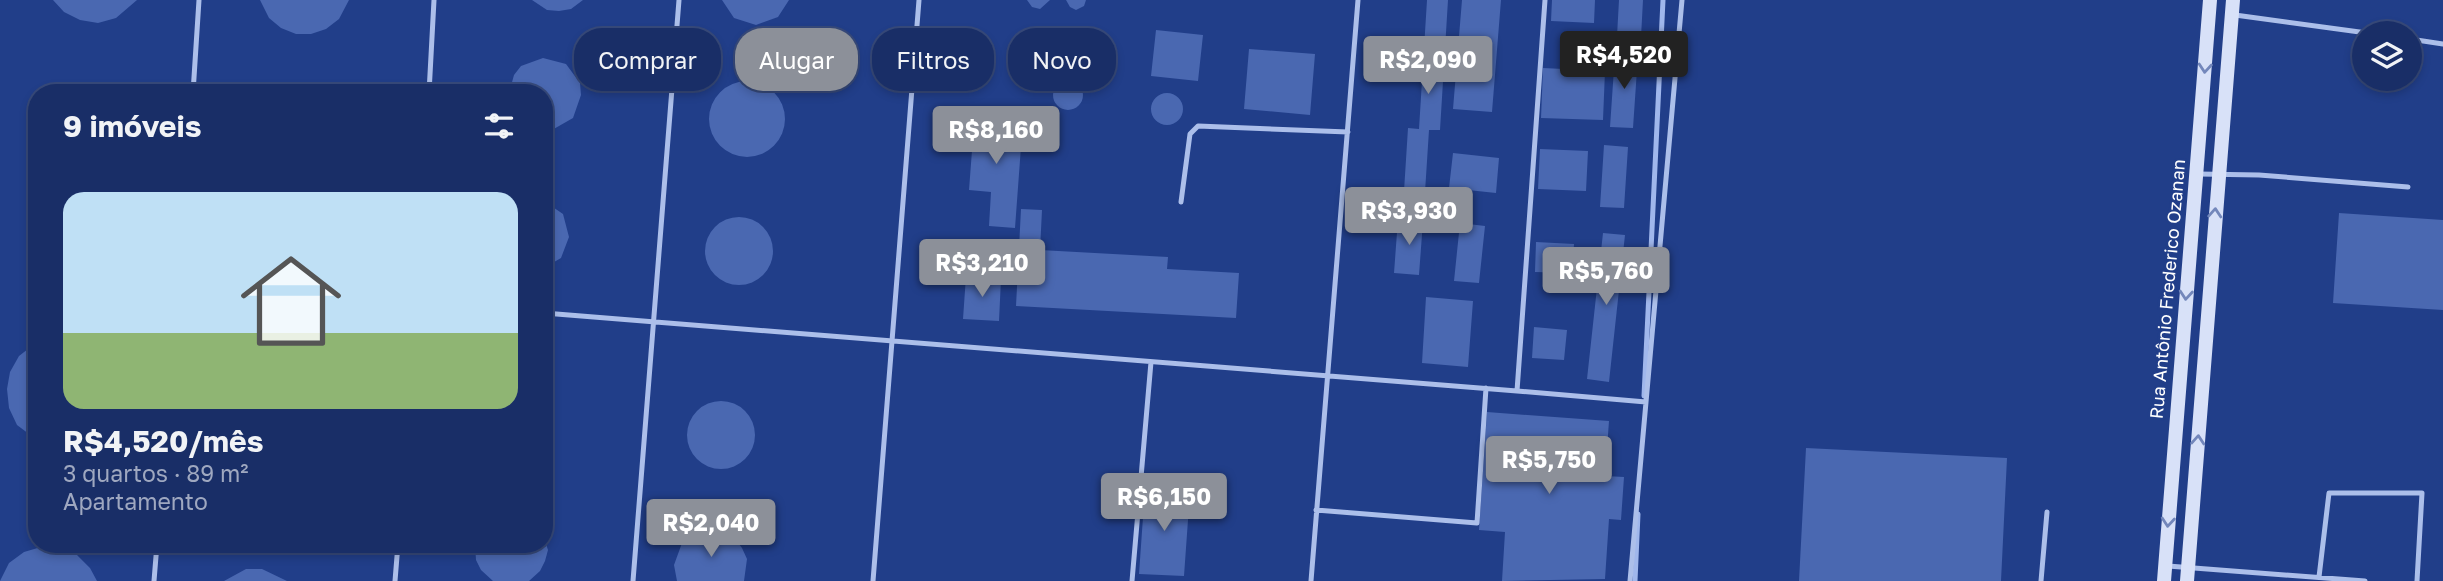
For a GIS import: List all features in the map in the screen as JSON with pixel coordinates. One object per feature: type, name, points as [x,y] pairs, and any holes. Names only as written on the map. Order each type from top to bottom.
[{"type":"main road","name":"Rua Antônio Frederico Ozanan","points":[[2164,573],[2210,0]]},
{"type":"main road","points":[[2188,574],[2232,7]]},
{"type":"lane","points":[[194,84],[199,0]]},
{"type":"lane","points":[[429,84],[434,0]]},
{"type":"lane","points":[[633,581],[679,0]]},
{"type":"lane","points":[[873,581],[919,0]]},
{"type":"lane","points":[[1311,581],[1358,0]]},
{"type":"lane","points":[[1517,391],[1545,0]]},
{"type":"lane","points":[[1630,581],[1682,0]]},
{"type":"lane","points":[[2232,7],[2352,30]]},
{"type":"lane","points":[[2422,41],[2443,44]]},
{"type":"lane","points":[[1181,202],[1189,134],[1198,126],[1348,132]]},
{"type":"lane","points":[[2196,174],[2408,187]]},
{"type":"lane","points":[[553,314],[1327,374],[1646,402]]},
{"type":"lane","points":[[1132,581],[1151,362]]},
{"type":"lane","points":[[1317,510],[1477,523],[1486,388]]},
{"type":"lane","points":[[2319,577],[2329,493],[2423,492],[2417,581]]},
{"type":"lane","points":[[2041,581],[2047,512]]},
{"type":"lane","points":[[154,581],[156,553]]},
{"type":"lane","points":[[395,581],[397,553]]},
{"type":"lane","points":[[2164,573],[2319,577],[2365,581]]},
{"type":"building","points":[[53,0],[137,0],[116,18],[98,23],[80,20],[64,12]]},
{"type":"building","points":[[260,0],[349,0],[339,19],[326,29],[311,34],[296,34],[281,28],[269,18]]},
{"type":"building","points":[[532,0],[583,0],[571,9],[559,11],[547,10]]},
{"type":"building","points":[[722,0],[789,0],[778,17],[756,25],[734,18]]},
{"type":"building","points":[[1027,0],[1050,0],[1040,9],[1032,7]]},
{"type":"building","points":[[1066,0],[1086,0],[1084,6],[1076,10],[1070,7]]},
{"type":"building","points":[[1427,0],[1448,0],[1440,130],[1429,130],[1425,192],[1404,191],[1408,128],[1419,129]]},
{"type":"building","points":[[1462,0],[1501,0],[1492,112],[1453,109]]},
{"type":"building","points":[[1552,0],[1595,0],[1594,23],[1551,21]]},
{"type":"building","points":[[1619,0],[1643,0],[1641,37],[1617,36]]},
{"type":"building","points":[[1156,30],[1203,35],[1198,81],[1151,76]]},
{"type":"building","points":[[1249,49],[1315,54],[1310,115],[1244,109]]},
{"type":"building","points":[[1615,54],[1638,55],[1633,128],[1610,127]]},
{"type":"building","points":[[543,58],[566,64],[574,75],[574,91],[581,91],[573,118],[553,129],[553,84],[512,84],[521,66]]},
{"type":"building","points":[[1543,68],[1605,71],[1603,120],[1541,118]]},
{"type":"building","points":[[735,83],[735,91],[772,91],[784,112],[782,133],[774,146],[761,154],[747,157],[733,154],[720,146],[712,133],[709,119],[712,105],[720,92]]},
{"type":"building","points":[[1054,91],[1082,91],[1082,101],[1074,109],[1062,109],[1054,101]]},
{"type":"building","points":[[1167,93],[1178,98],[1183,109],[1178,120],[1167,125],[1156,120],[1151,109],[1156,98]]},
{"type":"building","points":[[975,111],[1008,113],[1006,132],[1022,133],[1015,228],[989,226],[991,192],[969,190]]},
{"type":"building","points":[[1604,145],[1628,147],[1624,208],[1600,207]]},
{"type":"building","points":[[1540,149],[1588,151],[1586,191],[1538,189]]},
{"type":"building","points":[[1453,153],[1499,158],[1496,193],[1449,188]]},
{"type":"building","points":[[28,165],[28,196],[26,176]]},
{"type":"building","points":[[553,207],[563,214],[569,237],[561,258],[553,263]]},
{"type":"building","points":[[1021,209],[1042,210],[1040,250],[1168,257],[1167,269],[1239,273],[1236,318],[1016,306]]},
{"type":"building","points":[[2339,213],[2443,220],[2443,310],[2333,303]]},
{"type":"building","points":[[739,217],[752,220],[763,227],[770,238],[773,251],[770,264],[763,275],[752,282],[739,285],[726,282],[715,275],[708,264],[705,251],[708,238],[715,227],[726,220]]},
{"type":"building","points":[[1398,219],[1423,221],[1419,275],[1394,273]]},
{"type":"building","points":[[1460,223],[1485,226],[1479,283],[1454,281]]},
{"type":"building","points":[[1603,233],[1625,235],[1609,382],[1587,379]]},
{"type":"building","points":[[1536,242],[1574,244],[1572,273],[1535,272]]},
{"type":"building","points":[[966,276],[1001,279],[999,321],[963,319]]},
{"type":"building","points":[[1426,297],[1473,301],[1468,367],[1422,363]]},
{"type":"building","points":[[1534,327],[1567,330],[1564,360],[1532,358]]},
{"type":"building","points":[[28,349],[28,433],[17,425],[9,408],[7,389],[10,372],[19,356]]},
{"type":"building","points":[[728,401],[749,416],[755,428],[753,448],[745,459],[728,469],[714,469],[697,459],[689,448],[687,428],[697,411],[708,403]]},
{"type":"building","points":[[1487,412],[1609,421],[1605,476],[1624,477],[1621,520],[1609,519],[1605,579],[1502,581],[1505,532],[1479,530]]},
{"type":"building","points":[[1806,448],[2007,458],[2001,581],[1799,581]]},
{"type":"building","points":[[1145,489],[1190,492],[1184,576],[1139,574]]},
{"type":"building","points":[[713,530],[735,539],[742,548],[747,559],[744,581],[677,581],[674,565],[682,543],[702,531]]},
{"type":"building","points":[[24,552],[72,553],[90,568],[97,581],[0,581],[9,563]]},
{"type":"building","points":[[476,553],[547,553],[540,571],[529,581],[493,581],[481,570]]},
{"type":"building","points":[[246,569],[262,569],[287,581],[224,581]]},
{"type":"waterway","points":[[1644,396],[1663,0]]},
{"type":"waterway","points":[[1635,581],[1638,514]]}]
